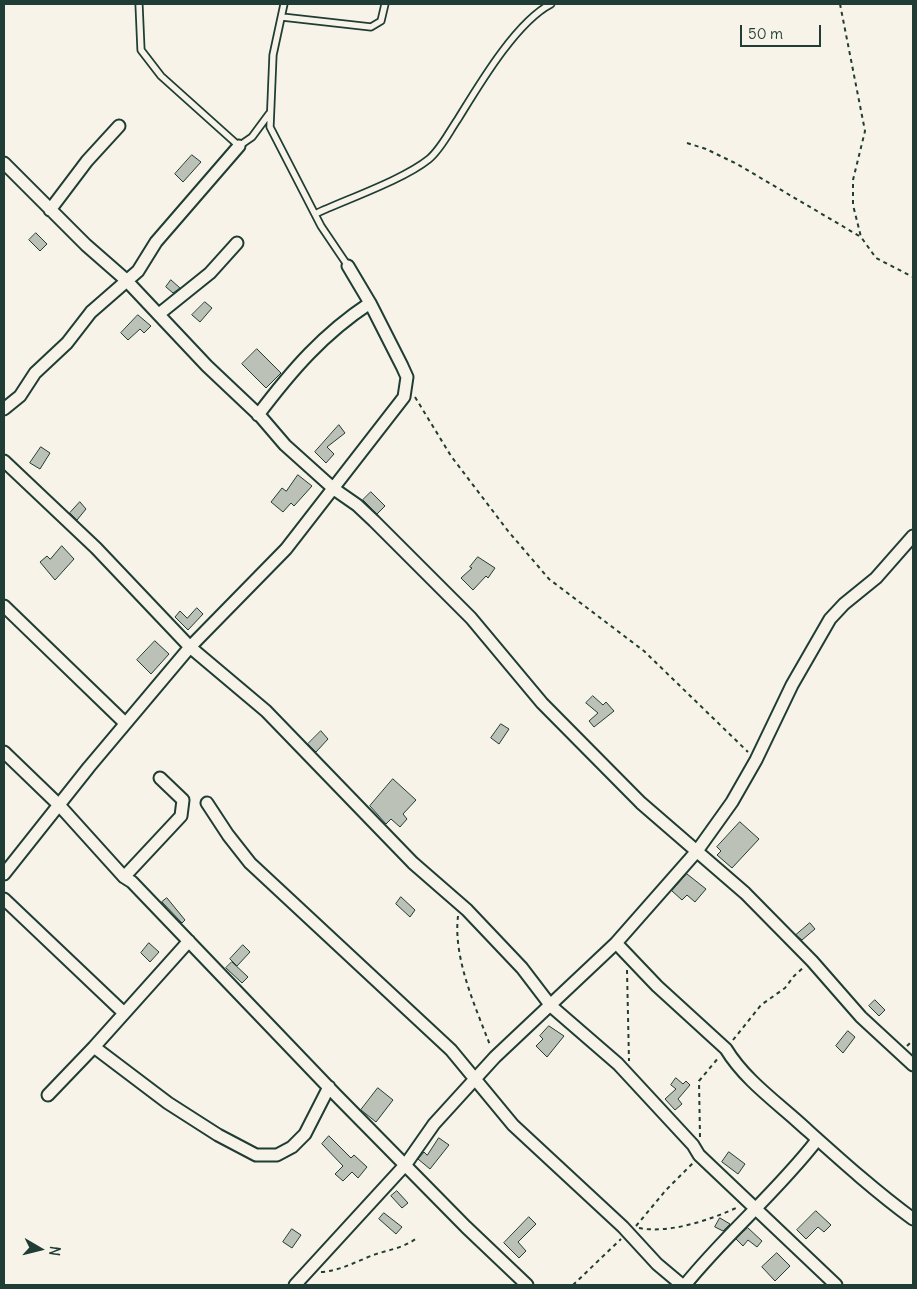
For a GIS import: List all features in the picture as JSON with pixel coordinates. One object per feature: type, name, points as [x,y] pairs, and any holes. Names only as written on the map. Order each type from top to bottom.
[{"type":"street","points":[[50,210],[87,161],[119,126]]},
{"type":"street","points":[[4,409],[20,396],[35,373],[67,343],[91,312],[138,271],[156,242],[239,146]]},
{"type":"street","points":[[4,163],[86,245],[126,280],[285,445],[334,489],[357,505],[374,521],[471,618],[542,703],[641,803],[745,892],[812,961],[861,1016],[913,1065]]},
{"type":"street","points":[[159,314],[210,273],[237,243]]},
{"type":"street","points":[[4,874],[125,723],[190,647],[286,549],[400,404],[407,389],[407,377],[370,304],[348,266]]},
{"type":"street","points":[[258,415],[295,366],[336,328],[370,304]]},
{"type":"street","points":[[4,461],[96,548],[190,647],[266,711],[322,767],[364,814],[413,863],[460,904],[522,968],[551,1006],[630,1076],[693,1145],[698,1155],[836,1285]]},
{"type":"street","points":[[295,1285],[406,1164],[434,1124],[495,1058],[616,943],[697,851],[732,802],[756,760],[792,685],[830,619],[844,604],[876,578],[913,536]]},
{"type":"street","points":[[4,606],[125,723]]},
{"type":"street","points":[[4,752],[59,805],[124,876],[132,882],[477,1238],[527,1285]]},
{"type":"street","points":[[124,876],[182,816],[184,810],[183,800],[160,778]]},
{"type":"street","points":[[207,803],[228,835],[250,863],[451,1050],[513,1125],[627,1231],[657,1264],[684,1285],[750,1206],[794,1168],[817,1140]]},
{"type":"street","points":[[4,899],[124,1013]]},
{"type":"street","points":[[48,1095],[94,1047],[189,941]]},
{"type":"street","points":[[616,943],[663,992],[726,1049],[733,1060],[768,1096],[873,1190],[913,1219]]},
{"type":"street","points":[[94,1047],[168,1102],[218,1135],[256,1155],[277,1154],[292,1147],[305,1134],[329,1087]]},
{"type":"lane","points":[[139,4],[141,50],[161,76],[239,146],[252,137],[269,114]]},
{"type":"lane","points":[[284,4],[273,55],[269,114],[270,127],[278,146],[315,214],[348,266]]},
{"type":"lane","points":[[282,17],[371,27],[381,21],[385,4]]},
{"type":"lane","points":[[315,214],[412,170],[429,159],[443,143],[478,87],[529,18],[551,4]]},
{"type":"path","points":[[840,4],[865,131],[853,180],[853,205],[861,237],[876,258],[913,277]]},
{"type":"path","points":[[687,143],[706,149],[737,164],[861,237]]},
{"type":"path","points":[[407,389],[425,412],[451,456],[508,531],[549,579],[644,651],[756,760]]},
{"type":"path","points":[[460,904],[456,933],[459,954],[495,1058]]},
{"type":"path","points":[[625,953],[629,988],[630,1076]]},
{"type":"path","points":[[750,1206],[662,1231],[635,1227],[698,1155],[700,1129],[699,1080],[761,1005],[785,988],[794,976],[812,961]]},
{"type":"path","points":[[573,1285],[627,1231]]},
{"type":"path","points":[[308,1272],[324,1272],[338,1269],[366,1258],[396,1250],[417,1238]]},
{"type":"building","points":[[192,155],[201,162],[183,182],[175,174]]},
{"type":"building","points":[[36,233],[47,244],[40,251],[29,240]]},
{"type":"building","points":[[171,280],[180,288],[173,293],[166,287]]},
{"type":"building","points":[[205,302],[212,308],[200,322],[192,315]]},
{"type":"building","points":[[138,315],[151,326],[144,333],[140,329],[128,340],[121,333]]},
{"type":"building","points":[[257,349],[281,373],[266,388],[242,364]]},
{"type":"building","points":[[339,425],[345,433],[327,447],[334,454],[326,463],[315,452]]},
{"type":"building","points":[[41,447],[50,453],[40,469],[30,463]]},
{"type":"building","points":[[298,475],[312,486],[294,506],[291,503],[283,512],[271,502],[282,488],[286,491]]},
{"type":"building","points":[[371,492],[385,506],[377,514],[363,500]]},
{"type":"building","points":[[80,502],[86,509],[77,520],[70,513]]},
{"type":"building","points":[[62,546],[74,559],[55,580],[40,562],[47,556],[50,559]]},
{"type":"building","points":[[478,557],[495,568],[488,578],[486,576],[473,590],[461,578],[472,568],[470,567]]},
{"type":"building","points":[[197,608],[203,614],[188,630],[175,617],[180,611],[187,618]]},
{"type":"building","points":[[155,641],[169,654],[151,674],[137,660]]},
{"type":"building","points":[[593,696],[603,705],[606,702],[614,711],[594,727],[589,721],[598,713],[586,703]]},
{"type":"building","points":[[501,724],[509,729],[499,744],[491,738]]},
{"type":"building","points":[[321,731],[328,739],[316,752],[308,744]]},
{"type":"building","points":[[393,779],[416,800],[403,814],[407,819],[400,827],[391,819],[386,824],[370,806]]},
{"type":"building","points":[[740,822],[759,839],[732,868],[717,855],[721,851],[717,847]]},
{"type":"building","points":[[687,874],[706,889],[695,902],[687,895],[682,900],[672,891]]},
{"type":"building","points":[[401,897],[415,910],[410,917],[396,904]]},
{"type":"building","points":[[167,898],[185,920],[182,923],[162,902]]},
{"type":"building","points":[[810,923],[815,929],[802,940],[796,935]]},
{"type":"building","points":[[149,943],[159,952],[150,962],[141,953]]},
{"type":"building","points":[[243,945],[250,952],[237,966],[230,959]]},
{"type":"building","points":[[232,962],[248,977],[242,983],[226,968]]},
{"type":"building","points":[[875,1000],[885,1010],[879,1016],[869,1006]]},
{"type":"building","points":[[549,1026],[564,1036],[547,1057],[536,1046],[543,1039],[540,1036]]},
{"type":"building","points":[[848,1031],[855,1037],[843,1053],[836,1046]]},
{"type":"building","points":[[676,1078],[683,1084],[686,1081],[690,1085],[678,1099],[682,1104],[675,1110],[665,1099],[676,1089],[671,1085]]},
{"type":"building","points":[[378,1088],[393,1100],[376,1122],[361,1110]]},
{"type":"building","points":[[329,1136],[351,1158],[354,1155],[367,1167],[358,1178],[352,1172],[343,1181],[335,1174],[343,1166],[322,1144]]},
{"type":"building","points":[[439,1138],[449,1145],[430,1169],[418,1159],[424,1152],[427,1155]]},
{"type":"building","points":[[729,1152],[745,1164],[738,1174],[722,1162]]},
{"type":"building","points":[[397,1191],[408,1203],[402,1208],[391,1196]]},
{"type":"building","points":[[816,1211],[831,1225],[824,1232],[818,1227],[806,1239],[797,1230]]},
{"type":"building","points":[[384,1213],[402,1227],[396,1234],[379,1219]]},
{"type":"building","points":[[529,1217],[536,1224],[518,1242],[526,1251],[519,1258],[504,1243]]},
{"type":"building","points":[[720,1218],[730,1224],[723,1231],[715,1227]]},
{"type":"building","points":[[748,1228],[762,1241],[757,1247],[748,1240],[743,1246],[736,1239]]},
{"type":"building","points":[[292,1229],[301,1235],[292,1248],[283,1242]]},
{"type":"building","points":[[777,1253],[790,1266],[775,1281],[762,1267]]}]
